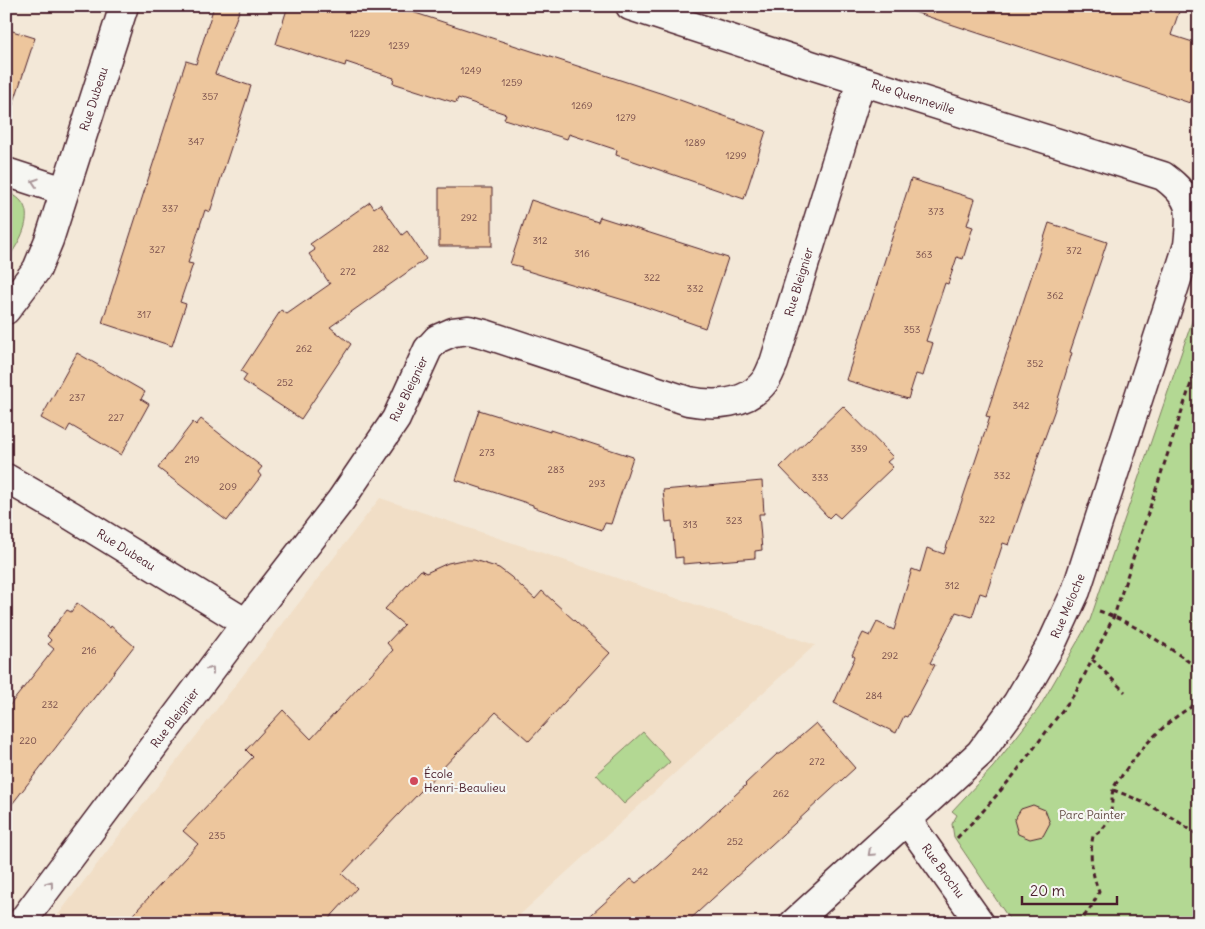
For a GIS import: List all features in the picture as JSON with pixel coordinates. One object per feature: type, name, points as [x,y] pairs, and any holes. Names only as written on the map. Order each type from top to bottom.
[{"type":"street","name":"Rue Dubeau","points":[[6,310],[36,270],[49,240],[124,6]]},
{"type":"street","name":"Rue Quenneville","points":[[630,6],[1163,176],[1178,187],[1188,201]]},
{"type":"street","name":"Rue Bleignier","points":[[21,923],[246,623],[342,500],[396,419],[421,361],[437,339],[453,332],[469,330],[688,401],[707,404],[726,403],[748,396],[765,381],[774,363],[861,80]]},
{"type":"street","points":[[6,172],[64,191]]},
{"type":"street","name":"Rue Meloche","points":[[794,923],[980,753],[1017,703],[1052,643],[1076,591],[1188,245],[1191,221],[1188,201]]},
{"type":"street","name":"Rue Dubeau","points":[[6,478],[72,516],[246,623]]},
{"type":"street","name":"Rue Brochu","points":[[907,820],[980,923]]},
{"type":"path","points":[[1091,608],[1114,616],[1156,639],[1199,669]]},
{"type":"path","points":[[1092,659],[1125,692]]},
{"type":"path","points":[[1077,923],[1093,906],[1099,892],[1094,880],[1090,849],[1093,836],[1108,823],[1111,814],[1113,790],[1133,758],[1153,737],[1192,706],[1199,703]]},
{"type":"path","points":[[1113,790],[1145,802],[1176,819],[1199,836]]},
{"type":"shaded area","name":"École Henri-Beaulieu","points":[[380,498],[815,645],[511,923],[56,923],[57,916]]},
{"type":"green space","points":[[6,192],[17,198],[24,205],[26,223],[18,243],[6,261]]},
{"type":"green space","name":"Parc Painter","points":[[1199,301],[1199,923],[1012,923],[954,837],[952,824],[957,815],[952,811],[993,767],[1039,708],[1090,620]]},
{"type":"green space","points":[[643,732],[670,762],[624,804],[596,774]]},
{"type":"building","points":[[214,6],[241,6],[215,74],[251,86],[210,212],[205,210],[188,263],[193,264],[180,302],[186,304],[172,346],[102,323],[186,61],[196,64]]},
{"type":"building","points":[[288,6],[394,6],[663,94],[766,131],[744,199],[616,155],[617,150],[569,134],[567,139],[504,119],[506,114],[458,98],[456,103],[393,83],[394,78],[346,62],[345,66],[276,44]]},
{"type":"building","points":[[912,6],[1181,6],[1171,35],[1199,44],[1199,77],[1190,103],[911,11]]},
{"type":"building","points":[[6,29],[35,38],[11,111],[6,111]]},
{"type":"building","points":[[911,179],[975,199],[967,225],[973,227],[963,259],[957,257],[948,284],[945,283],[926,341],[933,343],[923,376],[916,374],[908,399],[846,380]]},
{"type":"building","points":[[439,188],[492,188],[492,246],[439,246]]},
{"type":"building","points":[[531,200],[598,222],[600,217],[728,258],[705,328],[640,305],[510,264]]},
{"type":"building","points":[[370,202],[374,208],[380,204],[402,235],[407,231],[426,259],[330,327],[351,344],[301,419],[243,381],[247,375],[241,371],[281,310],[287,314],[330,284],[309,254],[315,250],[310,244]]},
{"type":"building","points":[[1049,223],[1107,242],[1070,352],[1072,353],[1054,412],[1009,545],[1003,543],[986,595],[980,593],[972,617],[956,612],[930,663],[935,665],[907,717],[904,716],[896,733],[834,703],[855,657],[852,655],[863,633],[870,636],[877,622],[894,630],[912,569],[920,572],[927,548],[944,554],[990,417],[986,416]]},
{"type":"building","points":[[77,353],[145,392],[141,399],[149,404],[121,455],[70,425],[66,432],[41,418]]},
{"type":"building","points":[[843,406],[893,457],[887,462],[893,467],[840,518],[834,513],[829,518],[780,467]]},
{"type":"building","points":[[479,410],[550,432],[550,430],[633,457],[611,524],[605,523],[602,530],[456,480]]},
{"type":"building","points":[[201,419],[262,467],[258,472],[261,476],[227,521],[158,468],[193,422],[196,425]]},
{"type":"building","points":[[762,481],[764,514],[759,514],[762,550],[755,551],[755,558],[683,564],[683,557],[675,558],[672,521],[666,522],[663,490]]},
{"type":"building","points":[[474,560],[499,568],[535,599],[542,591],[610,653],[529,741],[496,712],[342,874],[357,888],[325,923],[125,923],[198,844],[183,831],[253,757],[246,750],[283,710],[311,739],[393,650],[387,643],[404,625],[385,609],[421,570],[426,573],[448,563]]},
{"type":"building","points":[[77,603],[110,628],[111,626],[134,646],[6,812],[6,710],[54,649],[48,644],[51,640],[47,636],[67,610],[71,612]]},
{"type":"building","points":[[816,723],[855,768],[686,923],[582,923],[631,879],[636,883],[658,866],[777,754],[780,754]]},
{"type":"building","points":[[1033,805],[1045,810],[1050,823],[1043,836],[1030,839],[1018,834],[1014,820],[1021,809]]},
{"type":"place","name":"École Henri-Beaulieu","points":[[414,781]]}]
